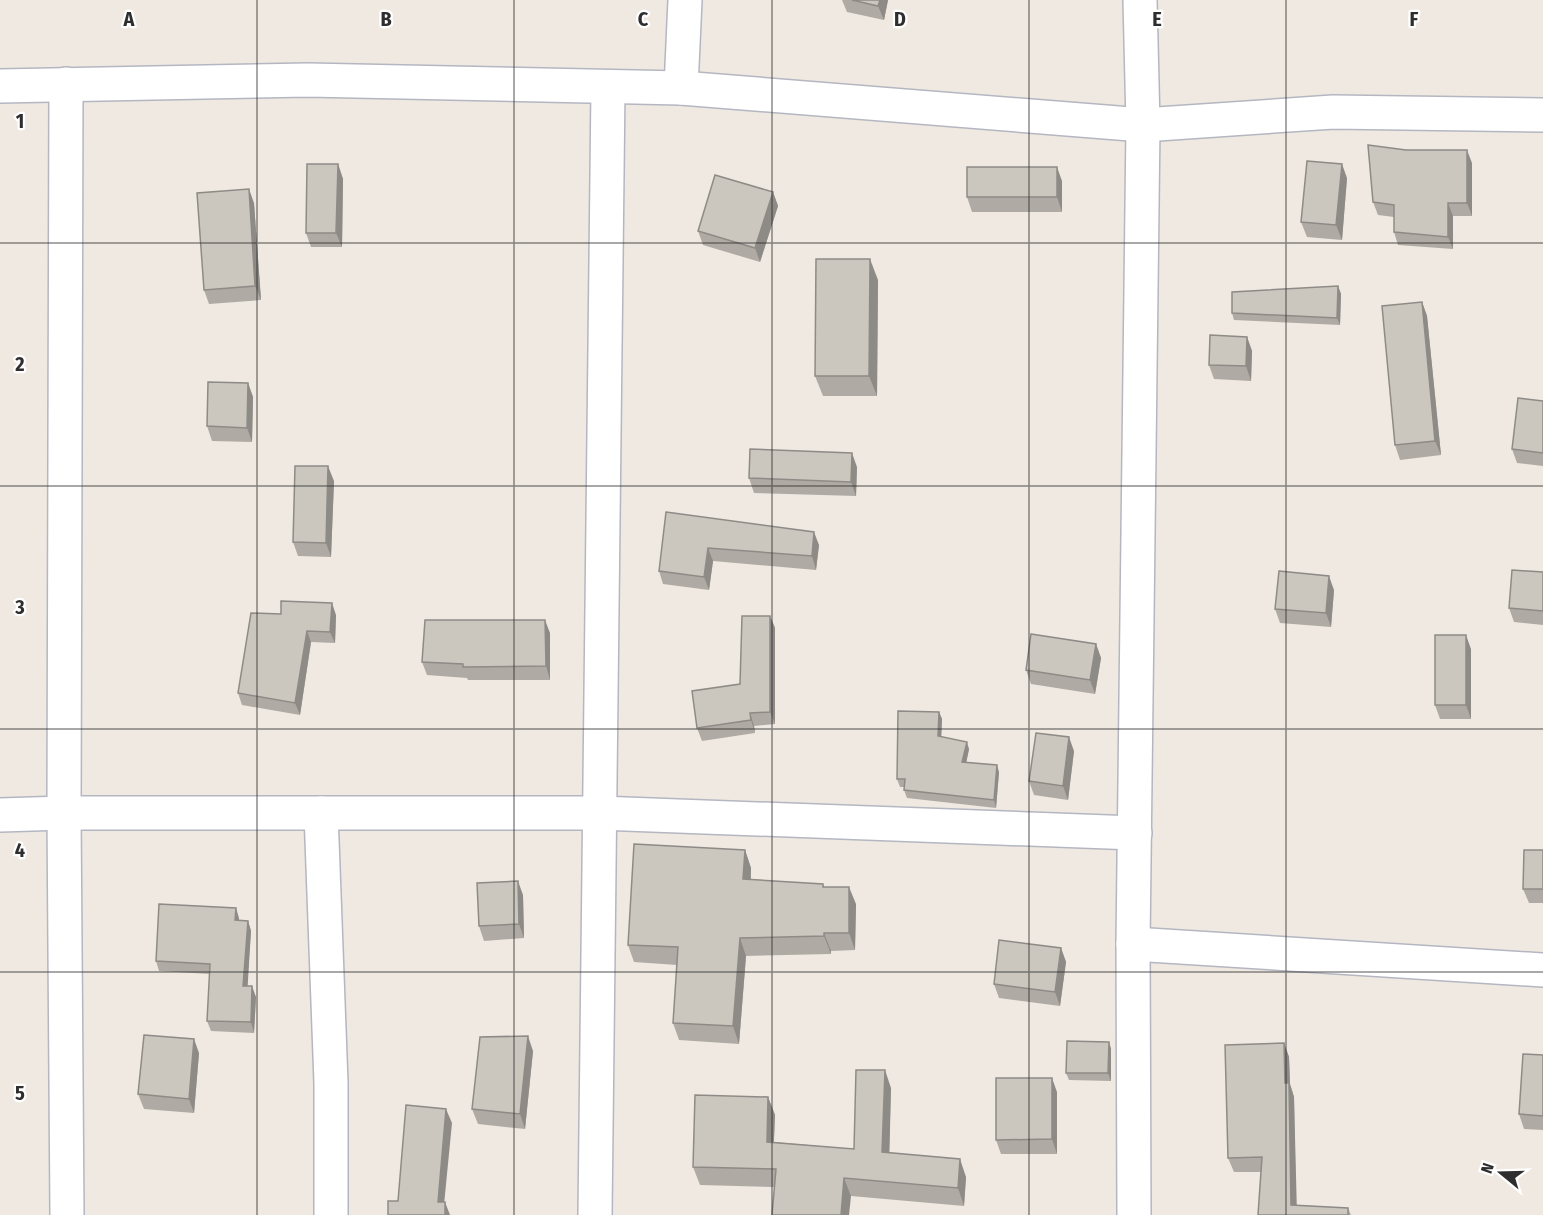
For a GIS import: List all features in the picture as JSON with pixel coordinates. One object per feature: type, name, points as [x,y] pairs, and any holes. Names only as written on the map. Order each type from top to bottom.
[{"type":"street","points":[[681,88],[685,0]]},
{"type":"street","points":[[1134,1215],[1133,944],[1143,125],[1140,0]]},
{"type":"street","points":[[0,86],[308,80],[681,88],[1143,125],[1333,112],[1543,115]]},
{"type":"street","points":[[66,84],[64,813],[67,1215]]},
{"type":"street","points":[[595,1215],[608,87]]},
{"type":"street","points":[[321,813],[331,1083],[331,1215]]},
{"type":"street","points":[[0,815],[599,813],[1136,833]]},
{"type":"street","points":[[1133,944],[1543,970]]},
{"type":"building","points":[[852,0],[880,0],[878,6]]},
{"type":"building","points":[[1368,145],[1406,150],[1467,150],[1467,203],[1448,203],[1448,237],[1394,232],[1394,205],[1373,202]]},
{"type":"building","points":[[1307,161],[1342,164],[1336,225],[1301,222]]},
{"type":"building","points":[[307,164],[338,164],[336,233],[306,233]]},
{"type":"building","points":[[967,167],[1057,167],[1057,197],[967,197]]},
{"type":"building","points":[[715,175],[773,192],[755,248],[698,231]]},
{"type":"building","points":[[249,189],[255,286],[204,290],[197,193]]},
{"type":"building","points":[[816,259],[870,259],[869,376],[815,376]]},
{"type":"building","points":[[1338,286],[1337,318],[1232,313],[1232,292]]},
{"type":"building","points":[[1422,302],[1435,441],[1395,445],[1382,306]]},
{"type":"building","points":[[1210,335],[1247,337],[1246,366],[1209,365]]},
{"type":"building","points":[[208,382],[248,383],[247,428],[207,426]]},
{"type":"building","points":[[1518,398],[1543,401],[1543,453],[1512,449]]},
{"type":"building","points":[[750,449],[852,453],[851,482],[749,478]]},
{"type":"building","points":[[295,466],[328,466],[326,543],[293,542]]},
{"type":"building","points":[[666,512],[814,532],[812,556],[708,548],[704,577],[659,571]]},
{"type":"building","points":[[1512,570],[1543,572],[1543,611],[1509,608]]},
{"type":"building","points":[[1279,571],[1329,576],[1326,613],[1275,609]]},
{"type":"building","points":[[281,601],[332,603],[330,632],[307,631],[295,703],[238,693],[251,613],[281,614]]},
{"type":"building","points":[[742,616],[770,616],[770,712],[750,713],[751,720],[697,728],[692,691],[740,684]]},
{"type":"building","points":[[425,620],[545,620],[546,666],[463,667],[463,664],[422,662]]},
{"type":"building","points":[[1031,634],[1096,644],[1090,680],[1026,670]]},
{"type":"building","points":[[1435,635],[1466,635],[1466,705],[1435,705]]},
{"type":"building","points":[[898,711],[939,712],[938,736],[967,742],[962,762],[997,765],[994,800],[904,790],[905,779],[897,779]]},
{"type":"building","points":[[1036,733],[1069,737],[1063,786],[1029,781]]},
{"type":"building","points":[[634,844],[745,850],[743,879],[823,884],[823,887],[849,887],[849,933],[824,933],[824,936],[740,938],[733,1026],[673,1023],[678,947],[628,945]]},
{"type":"building","points":[[1524,850],[1543,850],[1543,889],[1523,889]]},
{"type":"building","points":[[518,881],[519,924],[479,926],[477,883]]},
{"type":"building","points":[[159,904],[236,908],[235,920],[248,921],[243,986],[252,986],[251,1022],[207,1021],[210,964],[156,961]]},
{"type":"building","points":[[999,940],[1061,948],[1055,992],[994,984]]},
{"type":"building","points":[[144,1035],[194,1039],[189,1099],[138,1094]]},
{"type":"building","points":[[528,1036],[520,1114],[472,1109],[480,1037]]},
{"type":"building","points":[[1067,1041],[1109,1042],[1108,1073],[1066,1073]]},
{"type":"building","points":[[1284,1043],[1285,1083],[1289,1083],[1291,1205],[1348,1208],[1348,1215],[1258,1215],[1262,1157],[1228,1158],[1225,1045]]},
{"type":"building","points":[[1523,1054],[1543,1055],[1543,1116],[1519,1114]]},
{"type":"building","points":[[856,1070],[885,1070],[882,1152],[960,1159],[958,1188],[844,1178],[841,1215],[772,1215],[776,1169],[693,1167],[695,1095],[768,1097],[767,1142],[854,1149]]},
{"type":"building","points":[[996,1078],[1052,1078],[1052,1139],[996,1140]]},
{"type":"building","points":[[406,1105],[446,1109],[438,1202],[445,1202],[445,1215],[388,1215],[388,1201],[398,1201]]}]
